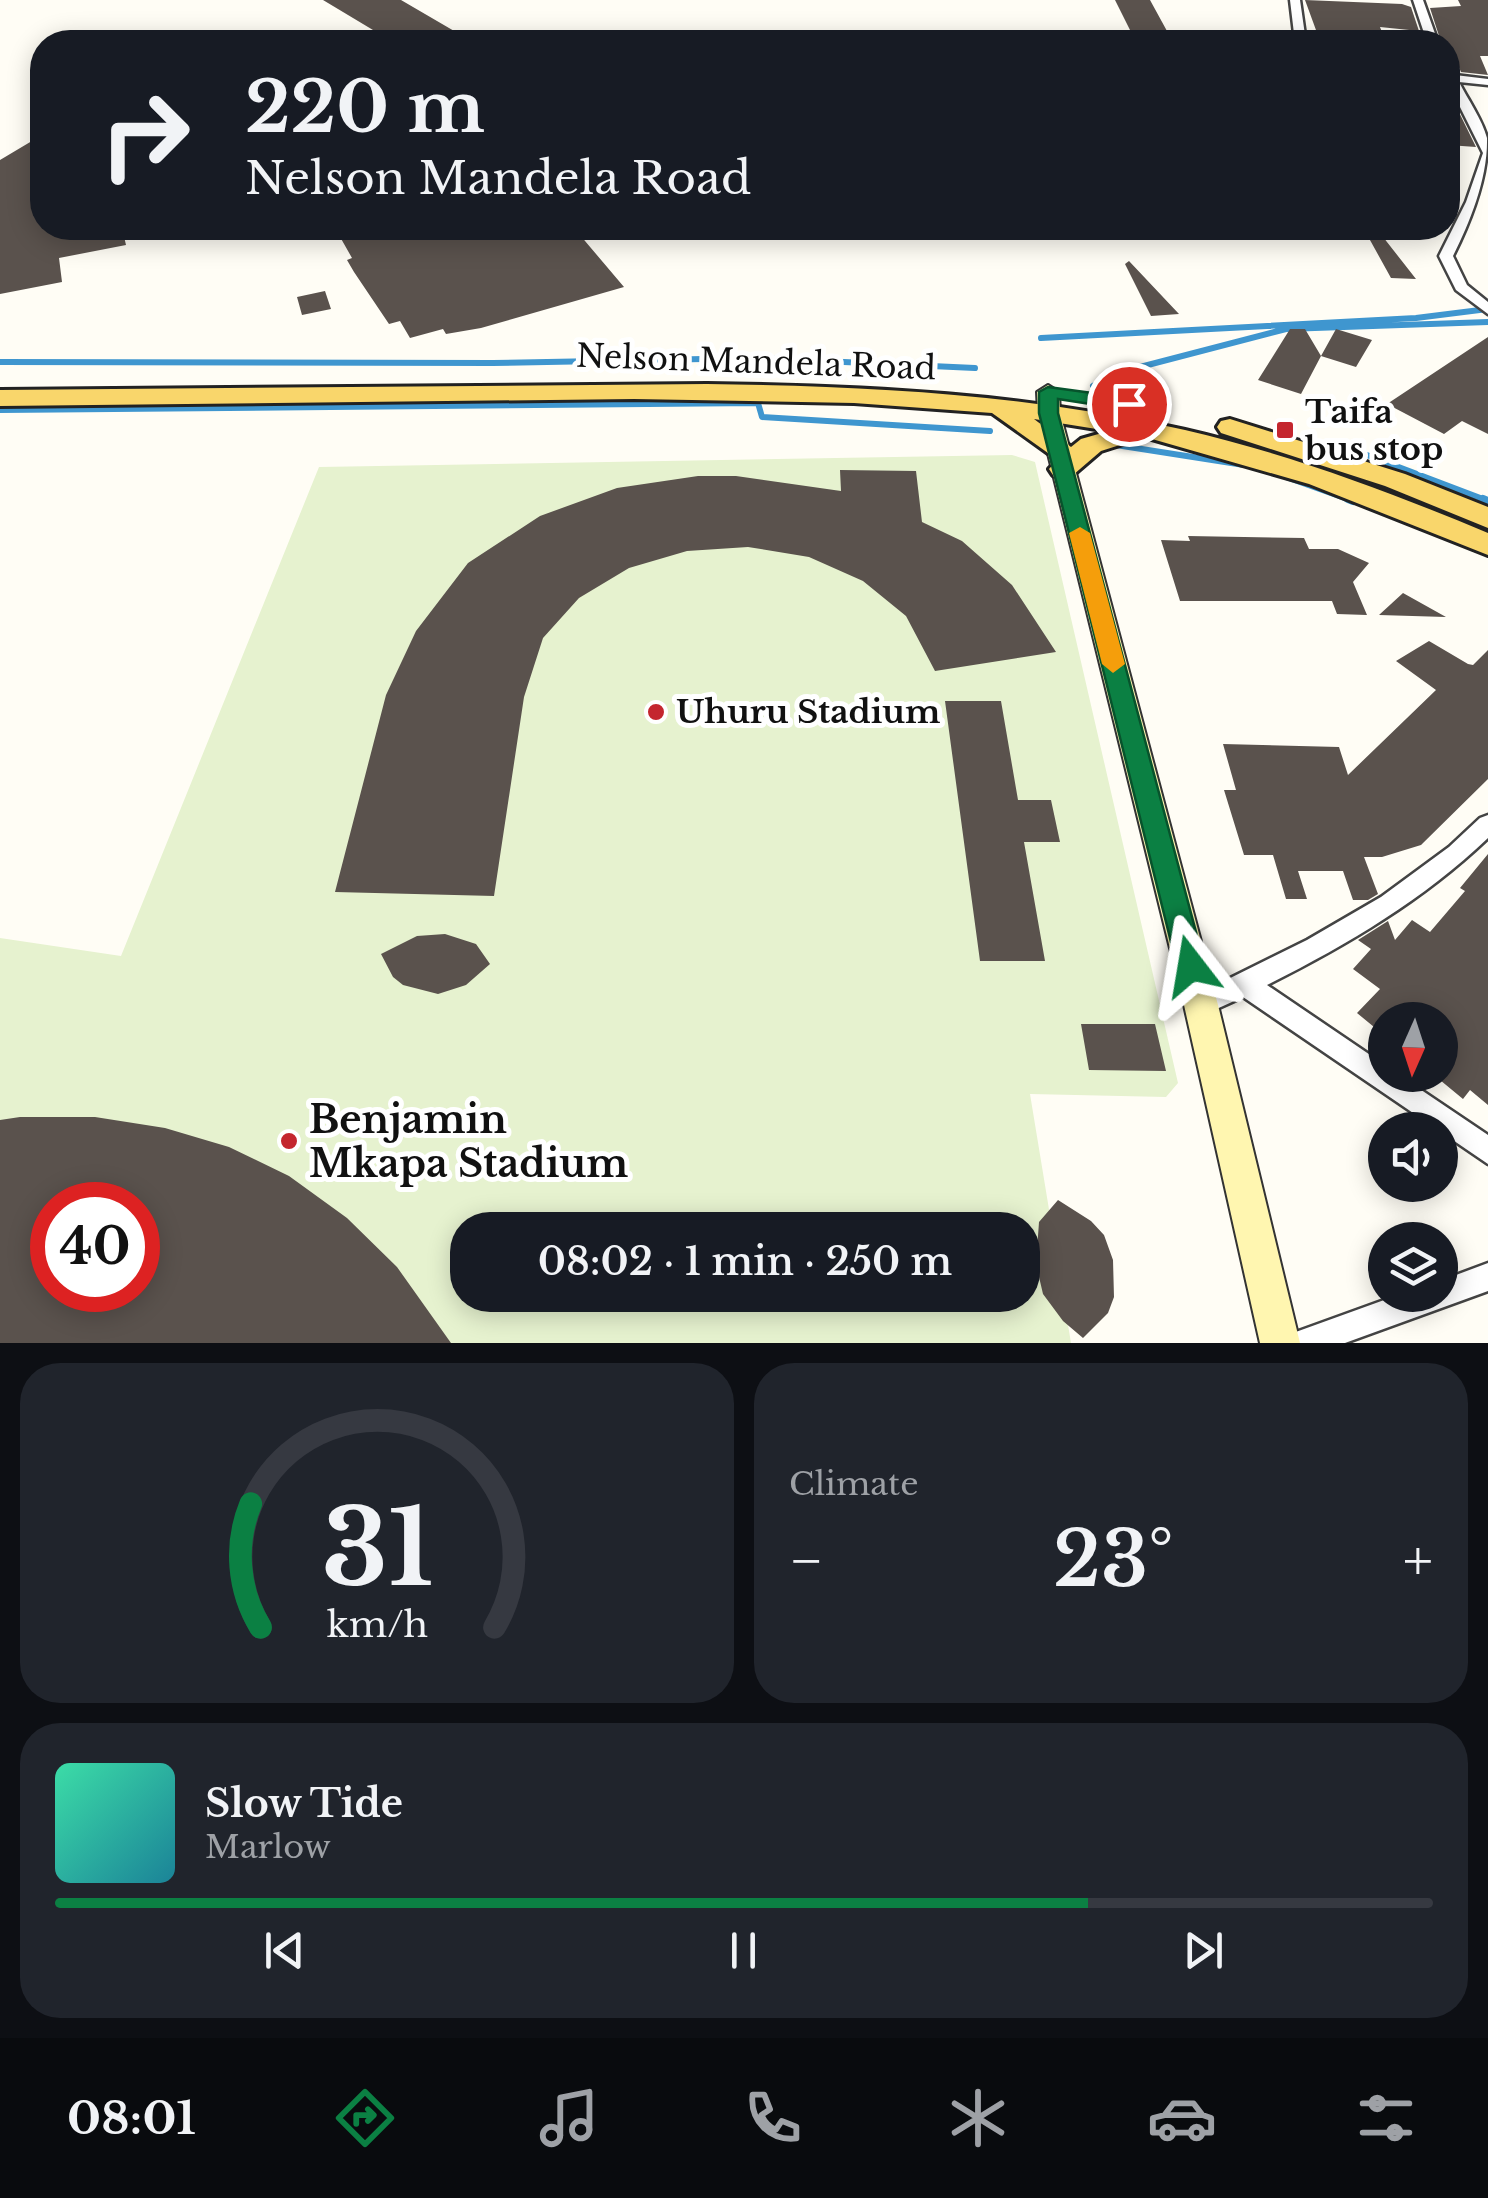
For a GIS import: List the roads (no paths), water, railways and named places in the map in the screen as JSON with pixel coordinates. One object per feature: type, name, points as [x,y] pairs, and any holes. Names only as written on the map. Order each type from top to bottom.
[{"type":"main road","name":"Nelson Mandela Road","points":[[0,377],[752,372],[943,380],[1048,402],[1310,474],[1488,544]]},
{"type":"main road","name":"Nelson Mandela Road","points":[[0,398],[733,391],[996,406],[1048,402],[1129,404],[1274,439],[1395,480],[1488,518]]},
{"type":"main road","points":[[996,406],[1060,458],[1091,444],[1146,429]]},
{"type":"street","points":[[1295,0],[1299,30]]},
{"type":"street","points":[[1418,0],[1429,30]]},
{"type":"street","points":[[1460,77],[1488,82]]},
{"type":"street","points":[[1460,99],[1488,154],[1460,228]]},
{"type":"street","points":[[1454,240],[1446,256],[1461,287],[1488,310]]},
{"type":"street","points":[[1048,402],[1201,1005],[1280,1343]]},
{"type":"street","points":[[1201,1005],[1358,926],[1436,873],[1488,824]]},
{"type":"street","points":[[1245,984],[1488,1151]]},
{"type":"street","points":[[1458,1288],[1488,1277]]},
{"type":"street","points":[[1303,1343],[1391,1312]]},
{"type":"waterway","points":[[1041,338],[1416,318],[1488,309]]},
{"type":"waterway","points":[[1093,386],[1117,373],[1286,329],[1488,322]]},
{"type":"waterway","points":[[0,362],[493,363],[756,358],[975,368]]},
{"type":"waterway","points":[[0,410],[758,403],[762,417],[990,431]]},
{"type":"waterway","points":[[1330,441],[1488,501],[1483,499]]},
{"type":"waterway","points":[[1116,445],[1244,465]]},
{"type":"waterway","points":[[1286,477],[1353,501],[1348,499]]},
{"type":"place","name":"Taifa bus stop","points":[[1285,430]]},
{"type":"place","name":"Uhuru Stadium","points":[[656,712]]},
{"type":"place","name":"Benjamin Mkapa Stadium","points":[[289,1141]]}]
